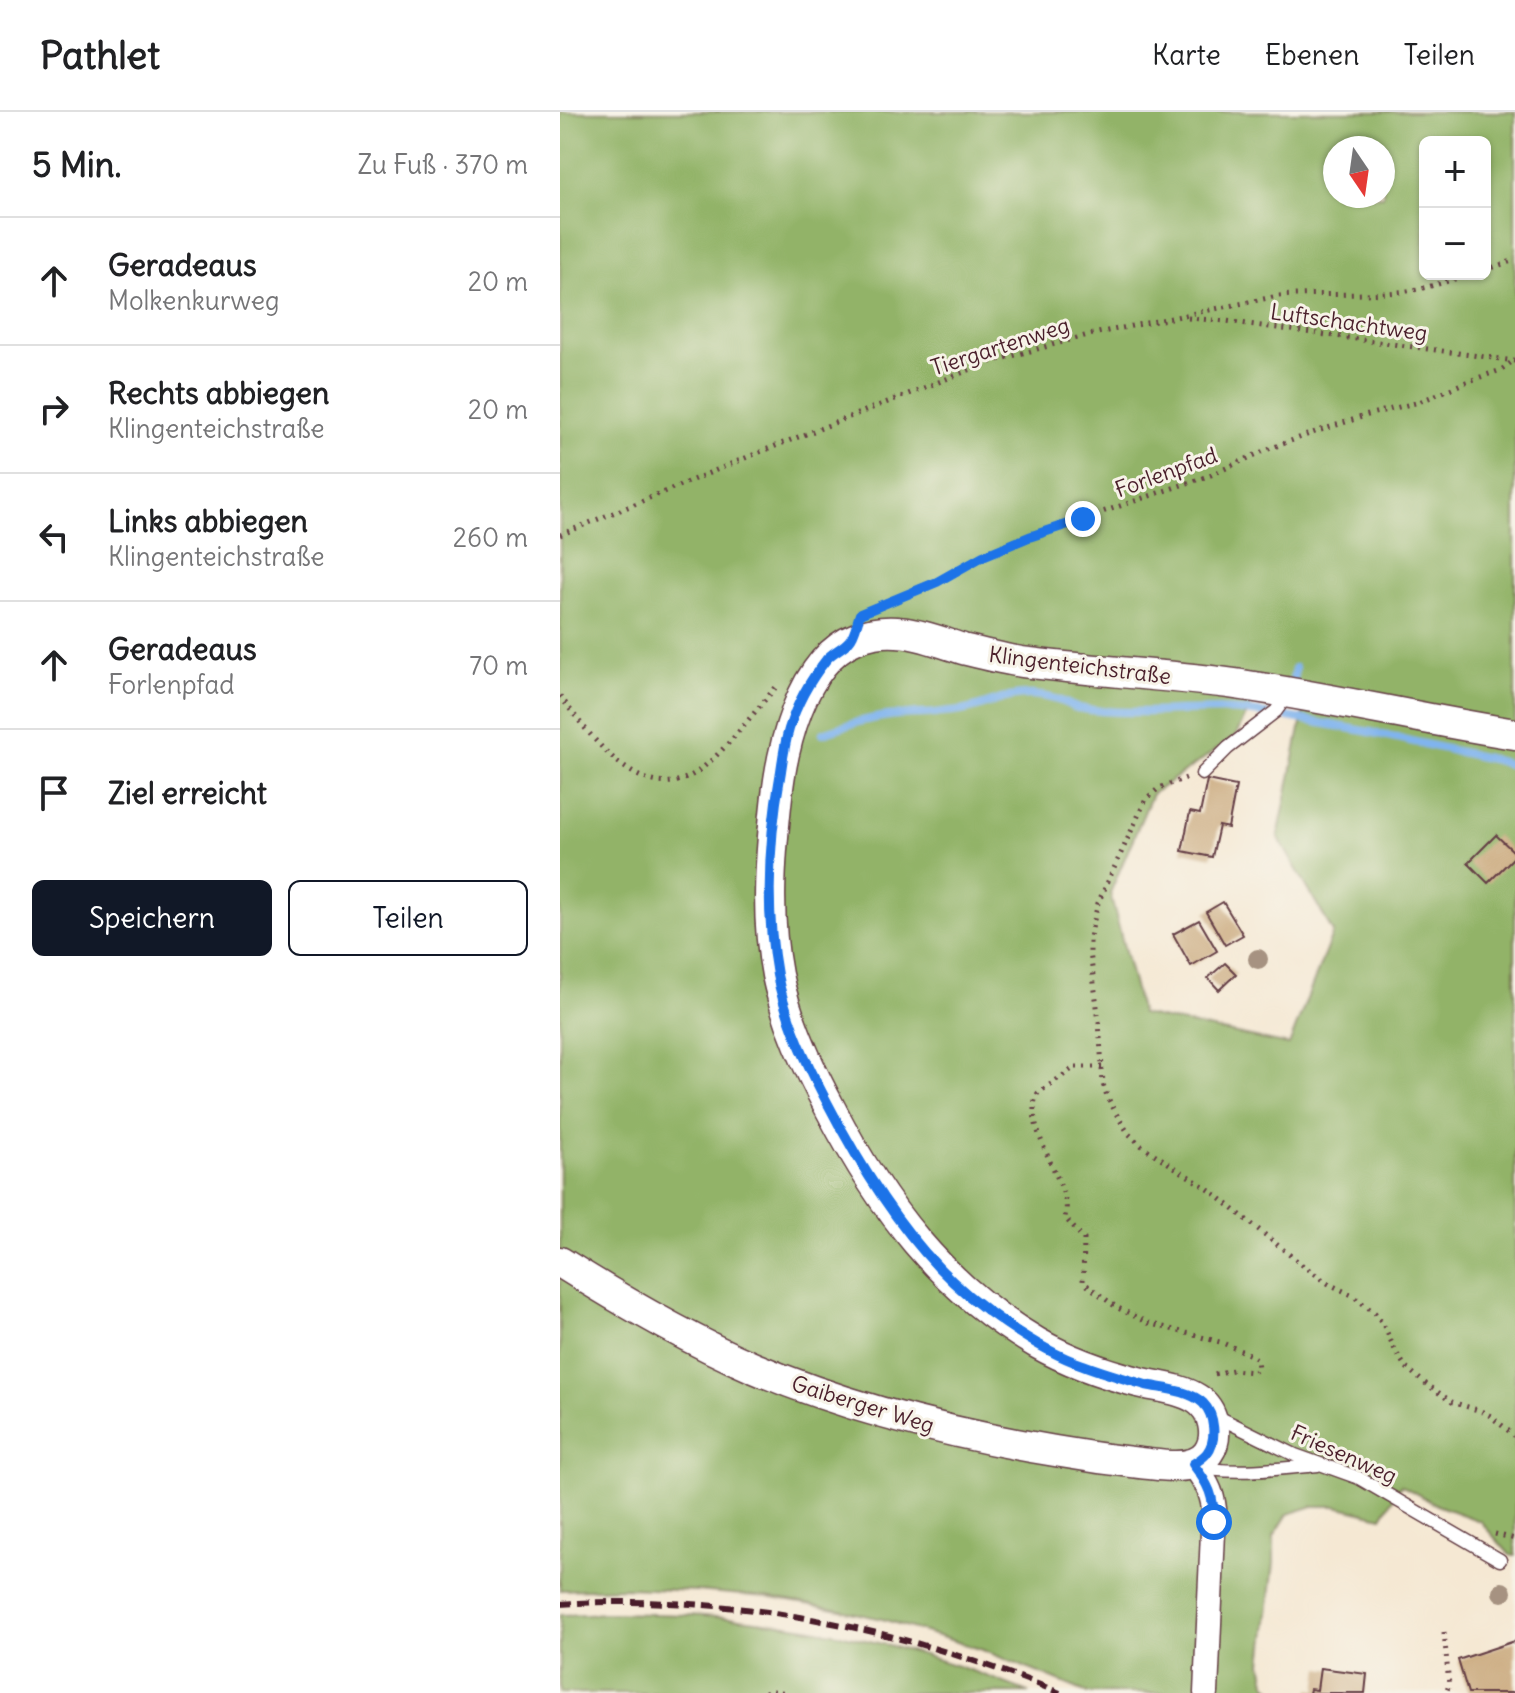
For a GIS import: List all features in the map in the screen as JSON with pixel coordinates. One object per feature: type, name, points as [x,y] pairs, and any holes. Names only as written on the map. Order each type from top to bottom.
[{"type":"street","name":"Klingenteichstraße","points":[[1210,1413],[1205,1405],[1185,1393],[1078,1364],[1006,1324],[940,1269],[893,1214],[843,1132],[796,1038],[786,1009],[778,977],[770,911],[776,804],[789,729],[798,705],[826,660],[851,640],[891,631],[1022,662],[1228,683],[1515,734]]},
{"type":"street","name":"Gaiberger Weg","points":[[560,1262],[689,1337],[754,1368],[875,1411],[932,1427],[1044,1450],[1158,1465],[1193,1464]]},
{"type":"street","points":[[1206,1693],[1214,1509],[1205,1480],[1193,1464],[1208,1452],[1212,1441],[1210,1413]]},
{"type":"lane","points":[[1202,774],[1228,748],[1276,711],[1283,692]]},
{"type":"lane","name":"Friesenweg","points":[[1210,1413],[1295,1455],[1369,1484],[1500,1560]]},
{"type":"lane","points":[[1193,1464],[1211,1471],[1322,1464]]},
{"type":"path","points":[[1491,268],[1515,260]]},
{"type":"path","name":"Tiergartenweg","points":[[560,535],[987,363],[1088,335],[1278,296],[1397,292],[1448,280]]},
{"type":"path","name":"Luftschachtweg","points":[[1179,317],[1514,361]]},
{"type":"path","name":"Forlenpfad","points":[[873,608],[937,582],[983,556],[1029,537],[1211,475],[1318,431],[1419,402],[1501,370],[1514,361]]},
{"type":"path","points":[[560,696],[587,733],[612,758],[643,778],[671,782],[700,770],[781,681]]},
{"type":"path","points":[[1202,774],[1170,783],[1146,799],[1098,903],[1090,952],[1103,1084],[1107,1096],[1129,1134],[1142,1146],[1211,1191],[1301,1264],[1375,1313],[1405,1366],[1422,1381],[1452,1402],[1489,1415],[1515,1436]]},
{"type":"path","points":[[1102,1067],[1075,1067],[1034,1099],[1043,1147],[1067,1206],[1065,1218],[1084,1239],[1083,1282],[1116,1307],[1148,1323],[1220,1342],[1251,1355],[1258,1362],[1254,1372],[1233,1370],[1205,1376]]},
{"type":"path","points":[[1444,1632],[1449,1685],[1446,1693]]},
{"type":"path","points":[[765,1693],[788,1693]]},
{"type":"green space","points":[[560,112],[1515,112],[1515,1556],[1510,1555],[1480,1521],[1439,1506],[1401,1485],[1382,1517],[1336,1506],[1313,1506],[1288,1514],[1274,1536],[1274,1563],[1262,1663],[1266,1682],[1276,1693],[1088,1693],[980,1649],[882,1619],[766,1597],[627,1588],[560,1590]],"holes":[[[1252,703],[1304,709],[1278,837],[1333,932],[1289,1045],[1141,1014],[1110,893],[1152,794],[1235,737]]]},
{"type":"green space","points":[[560,1615],[693,1615],[829,1632],[951,1664],[1030,1693],[560,1693]]},
{"type":"building","points":[[1207,780],[1236,786],[1228,828],[1219,826],[1212,857],[1182,851],[1190,812],[1200,814]]},
{"type":"building","points":[[1496,835],[1515,856],[1488,883],[1468,863]]},
{"type":"building","points":[[1223,902],[1243,935],[1225,945],[1206,912]]},
{"type":"building","points":[[1199,920],[1217,951],[1191,966],[1173,934]]},
{"type":"building","points":[[1225,963],[1236,974],[1219,990],[1208,978]]},
{"type":"building","points":[[1515,1641],[1515,1693],[1468,1693],[1458,1660]]},
{"type":"building","points":[[1320,1668],[1367,1674],[1365,1693],[1309,1693],[1310,1689],[1317,1690]]},
{"type":"waterway","points":[[1293,680],[1295,668]]},
{"type":"waterway","points":[[823,733],[879,717],[960,711],[1021,695],[1046,697],[1075,707],[1104,711],[1216,710],[1266,714]]},
{"type":"waterway","points":[[1282,716],[1370,732],[1515,766]]},
{"type":"railway","points":[[560,1604],[689,1604],[815,1620],[938,1650],[1060,1693]]},
{"type":"route","points":[[1083,519],[983,556],[937,582],[860,614],[851,640],[826,660],[798,705],[783,757],[770,872],[773,946],[786,1009],[796,1038],[843,1132],[893,1214],[940,1269],[1006,1324],[1078,1364],[1185,1393],[1205,1405],[1210,1413],[1212,1441],[1208,1452],[1193,1464],[1212,1496],[1214,1522]]}]
